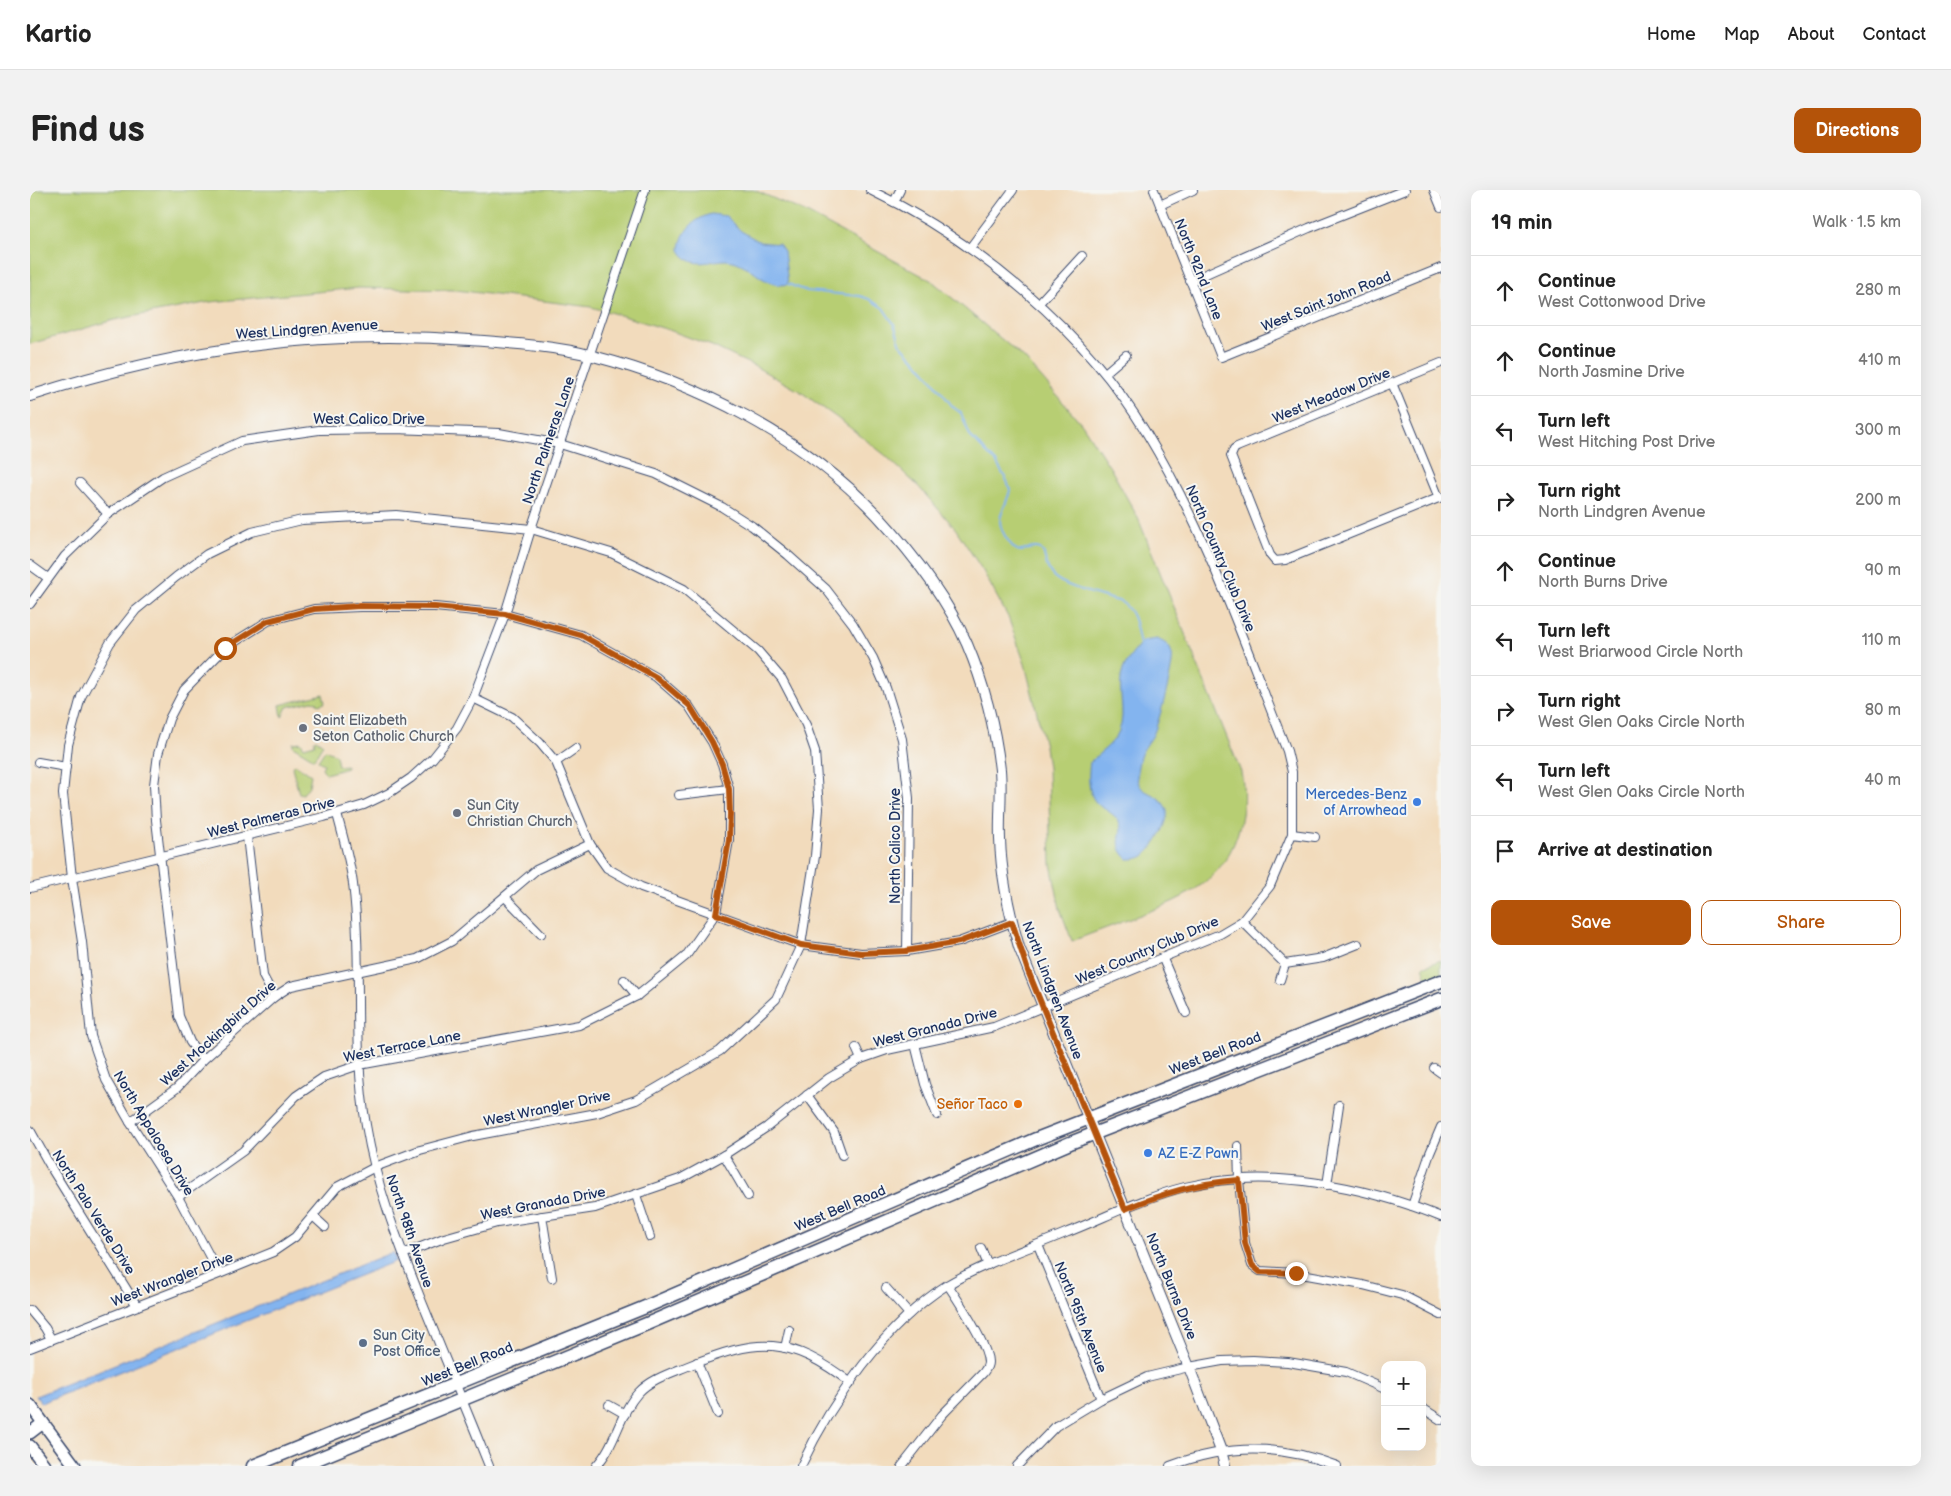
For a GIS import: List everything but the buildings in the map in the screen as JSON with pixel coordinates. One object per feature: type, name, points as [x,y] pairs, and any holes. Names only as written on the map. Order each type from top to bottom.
[{"type":"main road","name":"West Bell Road","points":[[253,1466],[686,1290],[1036,1139],[1441,981]]},
{"type":"main road","points":[[300,1466],[649,1323],[1094,1134],[1441,999]]},
{"type":"main road","points":[[30,1405],[75,1466]]},
{"type":"main road","points":[[30,1433],[43,1423]]},
{"type":"main road","points":[[30,1446],[46,1465]]},
{"type":"street","name":"North Palmeras Lane","points":[[474,698],[505,614],[531,529],[645,190]]},
{"type":"street","name":"North Country Club Drive","points":[[870,190],[894,202],[970,248],[1039,303],[1105,373],[1146,432],[1197,526],[1287,751],[1292,772],[1293,795]]},
{"type":"street","points":[[894,202],[900,190]]},
{"type":"street","points":[[970,248],[1013,190]]},
{"type":"street","name":"North 92nd Lane","points":[[1154,190],[1221,357]]},
{"type":"street","points":[[1160,205],[1193,190]]},
{"type":"street","points":[[1190,280],[1309,228],[1405,190]]},
{"type":"street","points":[[1434,190],[1441,206]]},
{"type":"street","points":[[1039,303],[1082,256]]},
{"type":"street","name":"West Saint John Road","points":[[1221,357],[1441,268]]},
{"type":"street","name":"West Lindgren Avenue","points":[[30,396],[84,378],[154,361],[261,343],[349,337],[426,337],[511,343],[590,355]]},
{"type":"street","name":"North Lindgren Avenue","points":[[590,355],[662,377],[754,420],[811,458],[853,490],[926,572],[967,644],[988,705],[1000,772],[1001,855],[1012,922],[1026,965],[1088,1119]]},
{"type":"street","points":[[1105,373],[1126,355]]},
{"type":"street","name":"West Meadow Drive","points":[[1440,497],[1285,560],[1275,561],[1270,555],[1231,460],[1234,449],[1244,444],[1441,363]]},
{"type":"street","points":[[1392,383],[1440,497]]},
{"type":"street","name":"West Calico Drive","points":[[30,604],[71,549],[108,514],[163,477],[242,441],[319,430],[395,429],[499,434],[560,444]]},
{"type":"street","name":"North Calico Drive","points":[[560,444],[656,474],[722,507],[752,526],[826,589],[852,624],[873,658],[886,688],[902,739],[909,798],[906,951]]},
{"type":"street","points":[[80,483],[108,514]]},
{"type":"street","name":"North Appaloosa Drive","points":[[219,1274],[178,1197],[130,1122],[106,1080],[90,1036],[82,942],[72,878],[63,794],[68,744],[81,697],[110,643],[136,610],[206,554],[252,532],[302,520],[396,515],[531,529]]},
{"type":"street","name":"West Wrangler Drive","points":[[30,1348],[273,1252],[295,1236],[337,1187],[375,1167],[420,1150],[472,1136],[597,1113],[636,1100],[720,1051],[776,999],[801,945],[815,856],[819,810],[818,786],[814,751],[806,725],[782,679],[758,651],[733,628],[684,589],[611,553],[531,529]]},
{"type":"street","points":[[30,565],[48,578]]},
{"type":"street","points":[[203,1060],[190,1042],[179,1016],[156,820],[154,785],[158,754],[169,719],[184,690],[225,648],[268,621],[314,609],[360,606],[435,607],[505,614],[581,635],[656,677],[690,706],[712,742],[722,764],[729,789],[729,840],[716,914]]},
{"type":"street","points":[[474,698],[512,717],[540,743],[556,762],[590,844],[607,868],[641,887],[801,945],[861,953],[906,951],[959,942],[1012,922]]},
{"type":"street","name":"West Palmeras Drive","points":[[30,888],[337,814],[364,805],[389,793],[433,758],[457,728],[474,698]]},
{"type":"street","points":[[556,762],[576,748]]},
{"type":"street","points":[[38,762],[66,766]]},
{"type":"street","points":[[679,795],[729,789]]},
{"type":"street","name":"West Country Club Drive","points":[[1043,1008],[1220,934],[1242,921],[1270,886],[1292,834],[1293,795]]},
{"type":"street","name":"North 98th Avenue","points":[[337,814],[353,884],[358,972],[359,1064],[366,1125],[375,1167],[383,1200],[403,1254],[490,1466]]},
{"type":"street","points":[[1292,834],[1315,836]]},
{"type":"street","points":[[247,836],[263,976],[274,997]]},
{"type":"street","name":"West Mockingbird Drive","points":[[130,1122],[177,1088],[203,1060],[274,997],[291,986],[306,981],[417,959],[452,941],[536,870],[590,844]]},
{"type":"street","points":[[505,897],[542,934]]},
{"type":"street","name":"West Terrace Lane","points":[[178,1197],[243,1151],[296,1096],[324,1076],[359,1064],[579,1025],[637,996],[686,956],[716,914]]},
{"type":"street","points":[[1242,921],[1284,964]]},
{"type":"street","points":[[1284,964],[1323,958],[1358,944]]},
{"type":"street","points":[[1163,958],[1186,1014]]},
{"type":"street","points":[[1280,980],[1284,964]]},
{"type":"street","points":[[624,980],[637,996]]},
{"type":"street","name":"West Granada Drive","points":[[403,1254],[444,1238],[497,1224],[595,1208],[680,1179],[724,1155],[767,1127],[835,1074],[861,1059],[887,1050],[994,1027],[1043,1008]]},
{"type":"street","points":[[915,1044],[925,1084],[937,1115]]},
{"type":"street","name":"West Granada Drive","points":[[856,1048],[861,1059]]},
{"type":"street","points":[[1434,1068],[1441,1073]]},
{"type":"street","points":[[807,1095],[834,1132],[842,1155]]},
{"type":"street","points":[[1327,1185],[1339,1105]]},
{"type":"street","name":"North Burns Drive","points":[[1088,1119],[1190,1367],[1225,1466]]},
{"type":"street","points":[[1412,1206],[1441,1127]]},
{"type":"street","name":"North Palo Verde Drive","points":[[30,1130],[57,1178],[137,1306]]},
{"type":"street","points":[[1238,1146],[1245,1243],[1252,1265],[1260,1272],[1296,1273],[1363,1284],[1402,1295],[1441,1315]]},
{"type":"street","points":[[724,1155],[748,1196]]},
{"type":"street","points":[[801,1466],[822,1426],[851,1383],[886,1336],[909,1314],[948,1285],[988,1265],[1125,1209],[1184,1188],[1218,1182],[1239,1180],[1286,1181],[1327,1185],[1369,1193],[1441,1217]]},
{"type":"street","points":[[636,1195],[650,1237]]},
{"type":"street","points":[[313,1216],[325,1227]]},
{"type":"street","points":[[542,1216],[552,1278]]},
{"type":"street","name":"North 95th Avenue","points":[[1038,1245],[1101,1399]]},
{"type":"street","points":[[981,1248],[988,1265]]},
{"type":"street","points":[[902,1466],[942,1415],[983,1373],[988,1365],[987,1356],[981,1342],[948,1285]]},
{"type":"street","points":[[886,1288],[909,1314]]},
{"type":"street","points":[[30,1310],[45,1328],[51,1339]]},
{"type":"street","points":[[785,1348],[789,1330]]},
{"type":"street","points":[[596,1466],[607,1450],[636,1395],[648,1385],[725,1351],[761,1345],[785,1348],[803,1353],[820,1361],[851,1383]]},
{"type":"street","points":[[1017,1466],[1056,1426],[1101,1399],[1147,1377],[1190,1367],[1222,1361],[1288,1362],[1346,1372],[1381,1387]]},
{"type":"street","points":[[697,1362],[718,1414]]},
{"type":"street","points":[[608,1405],[625,1414]]},
{"type":"street","points":[[1426,1411],[1441,1420]]},
{"type":"street","points":[[1170,1466],[1221,1451],[1258,1448],[1287,1451],[1337,1466]]},
{"type":"green space","points":[[30,190],[754,190],[805,212],[932,281],[1024,358],[1082,424],[1111,469],[1138,518],[1241,772],[1243,805],[1240,825],[1234,844],[1226,859],[1203,884],[1174,901],[1072,941],[1060,909],[1051,864],[1048,768],[1045,746],[1025,664],[1008,617],[983,571],[955,528],[918,486],[885,455],[801,392],[756,367],[712,346],[620,315],[591,307],[456,290],[359,288],[210,302],[114,320],[30,344]]},
{"type":"green space","points":[[323,694],[325,703],[318,705],[317,702],[312,701],[287,707],[282,717],[280,705]]},
{"type":"green space","points":[[316,739],[323,744],[314,759],[293,746],[293,743],[301,742],[304,747],[315,744],[314,740]]},
{"type":"green space","points":[[325,750],[336,755],[338,766],[346,765],[347,768],[326,774],[322,768],[324,764],[318,761]]},
{"type":"green space","points":[[295,764],[311,775],[309,786],[303,794],[299,793],[298,790],[292,767]]},
{"type":"green space","points":[[1441,960],[1441,976],[1428,981],[1423,967]]},
{"type":"water","points":[[711,214],[726,216],[741,231],[760,242],[779,244],[784,251],[788,284],[773,284],[733,261],[698,263],[685,257],[680,250],[686,232],[699,219]]},
{"type":"water","points":[[1157,639],[1170,648],[1172,654],[1171,669],[1158,720],[1153,735],[1141,754],[1137,773],[1138,782],[1141,787],[1162,801],[1166,808],[1167,818],[1162,832],[1150,850],[1140,858],[1128,859],[1120,848],[1121,829],[1118,820],[1096,802],[1091,792],[1089,780],[1090,762],[1110,744],[1119,731],[1122,716],[1121,677],[1127,662],[1143,641]]},
{"type":"water","points":[[393,1252],[396,1261],[41,1403],[36,1396]]},
{"type":"waterway","points":[[788,284],[807,291],[860,296],[869,299],[883,308],[894,324],[901,345],[926,372],[953,407],[961,413],[970,436],[996,462],[1007,481],[1010,490],[1000,521],[1009,542],[1020,551],[1032,548],[1042,550],[1053,576],[1066,584],[1121,602],[1133,616],[1140,645]]},
{"type":"place","name":"Saint Elizabeth Seton Catholic Church","points":[[303,728]]},
{"type":"place","name":"Mercedes-Benz of Arrowhead","points":[[1417,802]]},
{"type":"place","name":"Sun City Christian Church","points":[[457,813]]},
{"type":"place","name":"Señor Taco","points":[[1018,1104]]},
{"type":"place","name":"AZ E-Z Pawn","points":[[1148,1153]]},
{"type":"place","name":"Sun City Post Office","points":[[363,1343]]},
{"type":"route","points":[[225,648],[268,621],[314,609],[360,606],[435,607],[505,614],[581,635],[656,677],[690,706],[712,742],[722,764],[729,789],[729,840],[716,914],[801,945],[861,953],[906,951],[959,942],[1012,922],[1028,971],[1125,1209],[1167,1192],[1198,1184],[1239,1180],[1245,1243],[1252,1265],[1260,1272],[1296,1273]]}]
